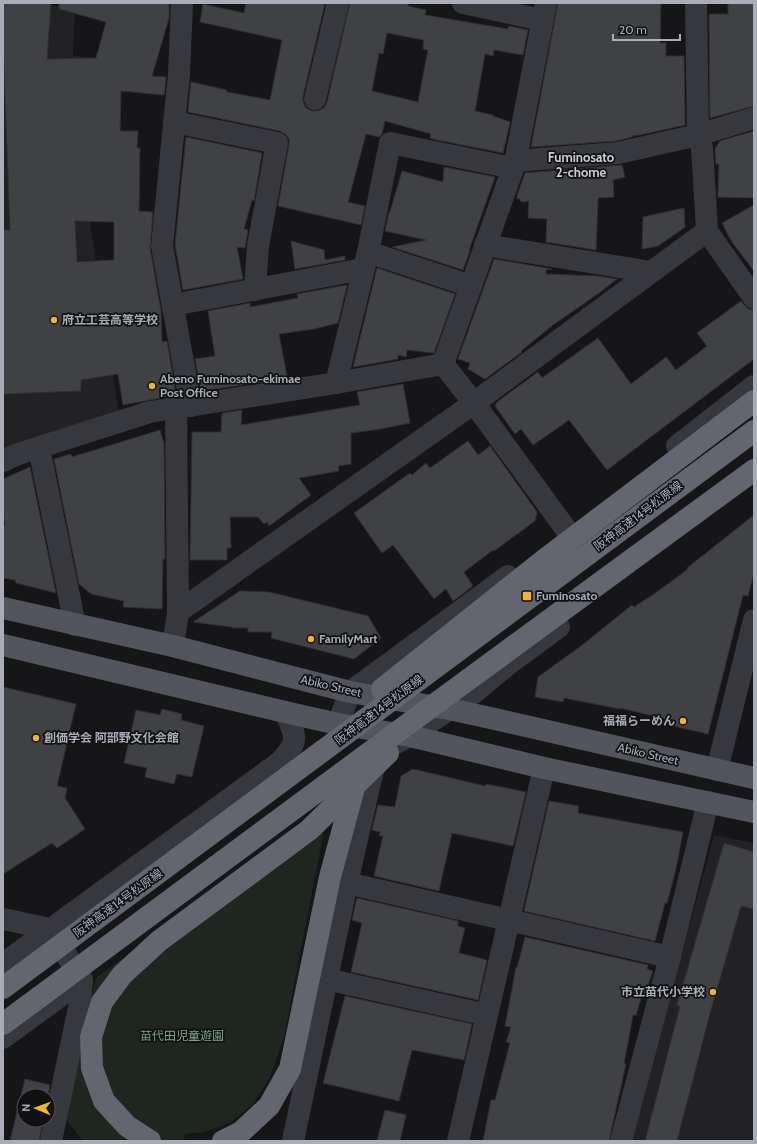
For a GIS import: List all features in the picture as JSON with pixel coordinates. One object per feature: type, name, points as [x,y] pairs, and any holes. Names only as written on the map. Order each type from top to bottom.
[{"type":"highway","points":[[374,696],[544,560],[754,401]]},
{"type":"highway","name":"阪神高速14号松原線","points":[[3,988],[754,431]]},
{"type":"highway","points":[[3,1024],[449,701],[754,470]]},
{"type":"highway","points":[[150,1141],[127,1126],[104,1101],[92,1068],[91,1037],[102,1002],[122,975],[159,941],[309,830],[449,701]]},
{"type":"highway","points":[[223,1141],[241,1132],[269,1106],[290,1069],[338,880],[369,729]]},
{"type":"main road","name":"Abiko Street","points":[[3,608],[173,646],[350,692],[374,696],[449,701],[717,770],[754,778]]},
{"type":"main road","points":[[3,645],[338,724],[410,736],[544,768],[754,812]]},
{"type":"street","points":[[173,646],[178,612],[184,407],[173,305],[162,246],[179,74],[182,3]]},
{"type":"street","points":[[315,99],[338,3]]},
{"type":"street","points":[[443,364],[514,164],[544,11],[464,3]]},
{"type":"street","points":[[696,3],[698,134],[702,148],[707,231],[754,298]]},
{"type":"street","points":[[336,383],[365,260],[390,143],[514,164],[618,153],[698,134],[754,118]]},
{"type":"street","points":[[174,122],[277,143],[258,246],[255,290]]},
{"type":"street","points":[[178,612],[474,404],[707,231]]},
{"type":"street","points":[[485,245],[651,272]]},
{"type":"street","points":[[173,305],[255,290],[365,260],[471,286]]},
{"type":"street","points":[[3,461],[18,454],[150,412],[336,383],[443,364]]},
{"type":"street","points":[[443,364],[568,532]]},
{"type":"street","points":[[338,724],[350,692],[568,532],[754,386]]},
{"type":"street","points":[[39,448],[75,624]]},
{"type":"street","points":[[293,1141],[326,979],[338,880],[378,755],[392,745],[410,736],[449,701],[475,692],[506,666],[754,482]]},
{"type":"street","points":[[717,770],[754,620]]},
{"type":"street","points":[[3,964],[280,762],[291,751],[294,741],[294,732],[285,712]]},
{"type":"street","points":[[458,1141],[544,768]]},
{"type":"street","points":[[620,1141],[670,957],[708,802]]},
{"type":"street","points":[[338,880],[670,957]]},
{"type":"street","points":[[3,919],[50,929],[82,980],[80,1003],[50,1141]]},
{"type":"street","points":[[326,979],[487,1015]]},
{"type":"street","points":[[3,1038],[82,980]]},
{"type":"shaded area","name":"府立工芸高等学校","points":[[3,3],[38,3],[75,9],[73,56],[91,58],[90,224],[119,416],[3,453]]},
{"type":"shaded area","name":"市立苗代小学校","points":[[714,835],[754,843],[754,1141],[632,1141]]},
{"type":"green space","name":"苗代田児童遊園","points":[[299,829],[324,831],[284,1037],[270,1077],[253,1104],[230,1123],[205,1132],[185,1134],[184,1141],[83,1141],[64,1117],[96,978]]},
{"type":"building","points":[[3,3],[51,3],[47,59],[96,58],[106,22],[59,9],[59,3],[169,3],[169,18],[152,76],[166,77],[164,95],[121,91],[120,131],[138,131],[137,148],[140,148],[139,211],[153,212],[150,248],[161,311],[162,342],[167,341],[176,395],[123,405],[118,374],[81,380],[81,391],[3,394],[3,230],[10,230]],"holes":[[[75,221],[114,222],[114,260],[77,262]]]},
{"type":"building","points":[[246,3],[325,3],[303,96],[303,102],[306,108],[312,111],[318,111],[324,108],[327,102],[350,3],[409,3],[408,6],[426,10],[425,15],[508,29],[509,26],[528,30],[523,55],[494,50],[493,56],[485,54],[475,111],[493,115],[510,122],[503,153],[437,140],[430,138],[431,134],[385,121],[382,134],[379,137],[366,134],[348,202],[365,206],[361,225],[278,206],[289,145],[289,139],[285,134],[280,131],[188,112],[191,82],[227,90],[227,92],[270,100],[282,40],[200,22],[203,4],[244,13]],"holes":[[[387,33],[424,40],[423,49],[428,50],[418,102],[372,91],[379,53],[383,54]]]},
{"type":"building","points":[[558,3],[661,3],[660,43],[666,43],[666,56],[684,56],[685,125],[632,136],[616,141],[531,147]]},
{"type":"building","points":[[728,3],[754,3],[754,106],[710,118],[709,14],[728,14]]},
{"type":"building","points":[[754,131],[754,198],[718,197],[719,164],[716,164],[715,149],[720,141]]},
{"type":"building","points":[[186,137],[262,153],[254,201],[252,200],[244,229],[248,230],[245,248],[237,247],[243,279],[183,290],[175,245]]},
{"type":"building","points":[[622,165],[625,177],[613,180],[614,197],[598,198],[596,250],[546,242],[547,219],[528,218],[529,201],[521,202],[520,199],[517,199],[525,173]]},
{"type":"building","points":[[444,167],[495,177],[463,270],[392,247],[426,240],[385,231],[389,212],[402,171],[443,182]]},
{"type":"building","points":[[754,205],[754,271],[732,242],[722,223]]},
{"type":"building","points":[[684,208],[685,227],[658,246],[642,249],[643,217]]},
{"type":"building","points":[[291,241],[324,250],[325,260],[345,256],[345,260],[295,269]]},
{"type":"building","points":[[494,259],[552,269],[546,270],[546,274],[597,276],[617,279],[553,325],[521,351],[522,352],[485,379],[468,369],[470,363],[458,359]]},
{"type":"building","points":[[377,268],[455,294],[434,353],[407,350],[406,357],[398,355],[398,359],[353,367]]},
{"type":"building","points":[[347,285],[338,323],[314,329],[279,334],[287,377],[270,381],[201,391],[195,359],[215,356],[208,311],[250,303],[250,307],[298,298],[297,294]]},
{"type":"building","points":[[741,301],[748,309],[754,310],[754,359],[607,470],[569,420],[533,445],[521,429],[515,434],[495,406],[497,402],[538,372],[542,378],[598,338],[631,384],[666,357],[676,370],[707,346],[697,333]]},
{"type":"building","points":[[403,384],[410,423],[351,433],[351,464],[338,466],[339,471],[299,478],[311,495],[269,526],[267,522],[264,524],[258,517],[230,517],[231,548],[227,548],[227,560],[190,560],[192,432],[221,432],[222,413],[242,410],[241,425],[360,405],[357,392]]},
{"type":"building","points":[[160,430],[164,444],[165,559],[163,559],[162,609],[123,607],[124,601],[91,594],[79,584],[54,459],[71,454],[72,457]]},
{"type":"building","points":[[468,441],[478,455],[490,446],[537,512],[535,521],[464,572],[473,586],[453,601],[446,589],[434,599],[393,545],[382,553],[354,513],[410,473],[412,475],[426,463],[430,468]]},
{"type":"building","points":[[30,467],[56,593],[16,583],[15,580],[3,578],[3,526],[5,525],[3,512],[3,479]]},
{"type":"building","points":[[754,515],[754,573],[748,596],[743,595],[708,734],[665,724],[666,719],[620,708],[564,698],[563,702],[535,697],[538,677],[581,646],[632,605],[634,607],[688,569],[687,568]]},
{"type":"building","points":[[240,591],[269,592],[368,616],[381,638],[354,659],[271,638],[272,632],[248,632],[248,628],[232,628],[193,622]]},
{"type":"building","points":[[3,687],[76,704],[57,786],[67,788],[65,798],[85,829],[57,848],[52,843],[3,874]]},
{"type":"building","points":[[162,709],[182,714],[181,720],[204,726],[192,777],[177,774],[174,784],[145,777],[147,768],[124,763],[136,710],[160,715]]},
{"type":"building","points":[[413,769],[485,786],[486,784],[526,792],[513,846],[452,833],[439,891],[374,876],[383,836],[379,836],[380,832],[372,830],[378,805],[395,807],[401,776]]},
{"type":"building","points":[[549,801],[579,806],[578,813],[683,832],[676,869],[655,941],[524,911]]},
{"type":"building","points":[[724,843],[754,852],[754,909],[741,906],[709,1017],[677,1141],[645,1141],[680,1006],[677,1005]]},
{"type":"building","points":[[357,898],[458,921],[458,926],[465,928],[459,953],[487,960],[478,1000],[351,972],[362,923],[352,920]]},
{"type":"building","points":[[525,937],[648,965],[647,969],[653,971],[644,996],[642,995],[636,1015],[633,1015],[624,1064],[626,1064],[609,1141],[483,1141],[491,1100],[495,1100],[510,1043],[506,1042],[511,1027],[505,1026],[516,967],[517,968]]},
{"type":"building","points":[[345,996],[472,1024],[464,1060],[412,1050],[399,1101],[323,1083]]},
{"type":"building","points":[[25,1079],[50,1085],[49,1088],[23,1088]]},
{"type":"building","points":[[385,1110],[406,1115],[400,1141],[377,1141]]},
{"type":"building","points":[[16,1116],[16,1128],[41,1128],[39,1141],[10,1141]]},
{"type":"place","name":"府立工芸高等学校","points":[[54,320]]},
{"type":"place","name":"Abeno Fuminosato-ekimae Post Office","points":[[152,386]]},
{"type":"place","name":"Fuminosato","points":[[527,596]]},
{"type":"place","name":"FamilyMart","points":[[311,639]]},
{"type":"place","name":"福福らーめん","points":[[683,721]]},
{"type":"place","name":"創価学会 阿部野文化会館","points":[[36,738]]},
{"type":"place","name":"市立苗代小学校","points":[[713,992]]},
{"type":"district","name":"Fuminosato 2-chome","points":[[581,164]]}]
